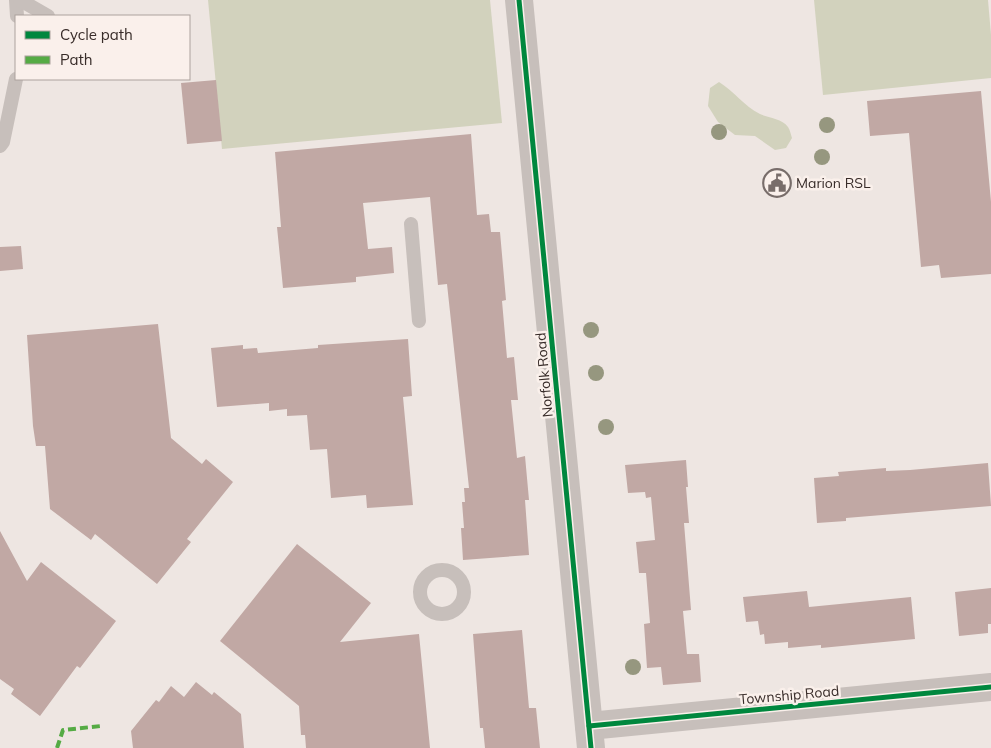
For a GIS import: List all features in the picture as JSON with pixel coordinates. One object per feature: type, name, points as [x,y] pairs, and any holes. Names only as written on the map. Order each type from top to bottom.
[{"type":"street","name":"Norfolk Road","points":[[519,0],[590,737]]},
{"type":"street","name":"Township Road","points":[[590,737],[991,687]]},
{"type":"lane","points":[[16,0],[17,15]]},
{"type":"lane","points":[[20,0],[46,15]]},
{"type":"lane","points":[[0,146],[3,142],[16,80]]},
{"type":"lane","points":[[411,224],[419,321]]},
{"type":"green space","points":[[208,0],[490,0],[502,123],[222,149]]},
{"type":"green space","points":[[814,0],[988,0],[991,35],[991,78],[823,95]]},
{"type":"green space","points":[[719,82],[754,111],[785,124],[789,128],[792,138],[786,148],[775,150],[755,136],[735,135],[718,122],[708,106],[710,88]]},
{"type":"building","points":[[216,80],[222,141],[187,144],[181,83]]},
{"type":"building","points":[[981,91],[991,202],[991,274],[941,278],[939,265],[921,267],[909,133],[870,136],[867,101]]},
{"type":"building","points":[[471,134],[477,215],[489,214],[491,232],[500,232],[506,300],[502,301],[507,358],[514,357],[518,400],[511,400],[517,458],[525,456],[529,500],[525,500],[529,555],[463,560],[461,528],[464,528],[462,502],[465,502],[464,488],[469,488],[447,284],[438,285],[430,197],[363,203],[368,249],[392,247],[394,273],[356,277],[356,282],[283,288],[277,227],[281,227],[275,152]]},
{"type":"building","points":[[21,246],[23,269],[0,271],[0,247]]},
{"type":"building","points":[[158,324],[171,438],[202,464],[206,459],[233,482],[187,539],[191,542],[157,584],[95,534],[91,540],[50,509],[45,446],[36,446],[33,426],[27,335]]},
{"type":"building","points":[[408,339],[412,396],[403,397],[413,505],[367,508],[366,495],[331,498],[327,449],[310,450],[307,415],[287,416],[287,409],[269,411],[269,403],[217,407],[211,348],[243,345],[243,349],[257,348],[258,353],[318,348],[318,345]]},
{"type":"building","points":[[686,460],[689,523],[684,523],[691,610],[683,611],[687,654],[699,654],[701,682],[663,685],[661,667],[647,668],[644,624],[650,623],[646,573],[639,573],[636,542],[655,540],[651,497],[646,498],[645,492],[628,493],[625,465]]},
{"type":"building","points":[[988,463],[991,506],[846,518],[846,521],[817,523],[814,478],[839,476],[838,472],[886,468],[886,471],[910,470]]},
{"type":"building","points":[[0,531],[27,581],[41,562],[116,621],[80,668],[77,666],[40,716],[11,694],[14,689],[0,679]]},
{"type":"building","points":[[297,544],[371,603],[340,642],[419,634],[430,748],[306,748],[305,735],[301,735],[299,706],[220,641]]},
{"type":"building","points":[[991,588],[991,624],[988,624],[988,633],[959,636],[955,592]]},
{"type":"building","points":[[807,591],[809,607],[911,597],[915,639],[821,648],[821,645],[788,648],[788,642],[765,644],[764,634],[760,635],[758,621],[746,622],[743,597]]},
{"type":"building","points":[[522,630],[529,708],[536,708],[540,748],[485,748],[483,728],[480,728],[473,634]]},
{"type":"building","points":[[196,682],[212,695],[214,692],[241,714],[244,748],[133,748],[131,731],[156,700],[159,702],[171,686],[184,697]]},
{"type":"marked path","points":[[57,748],[63,730],[101,726]]},
{"type":"cycle path","points":[[519,0],[591,748]]},
{"type":"cycle path","points":[[589,726],[991,687]]},
{"type":"place","name":"Marion RSL","points":[[777,183]]}]
